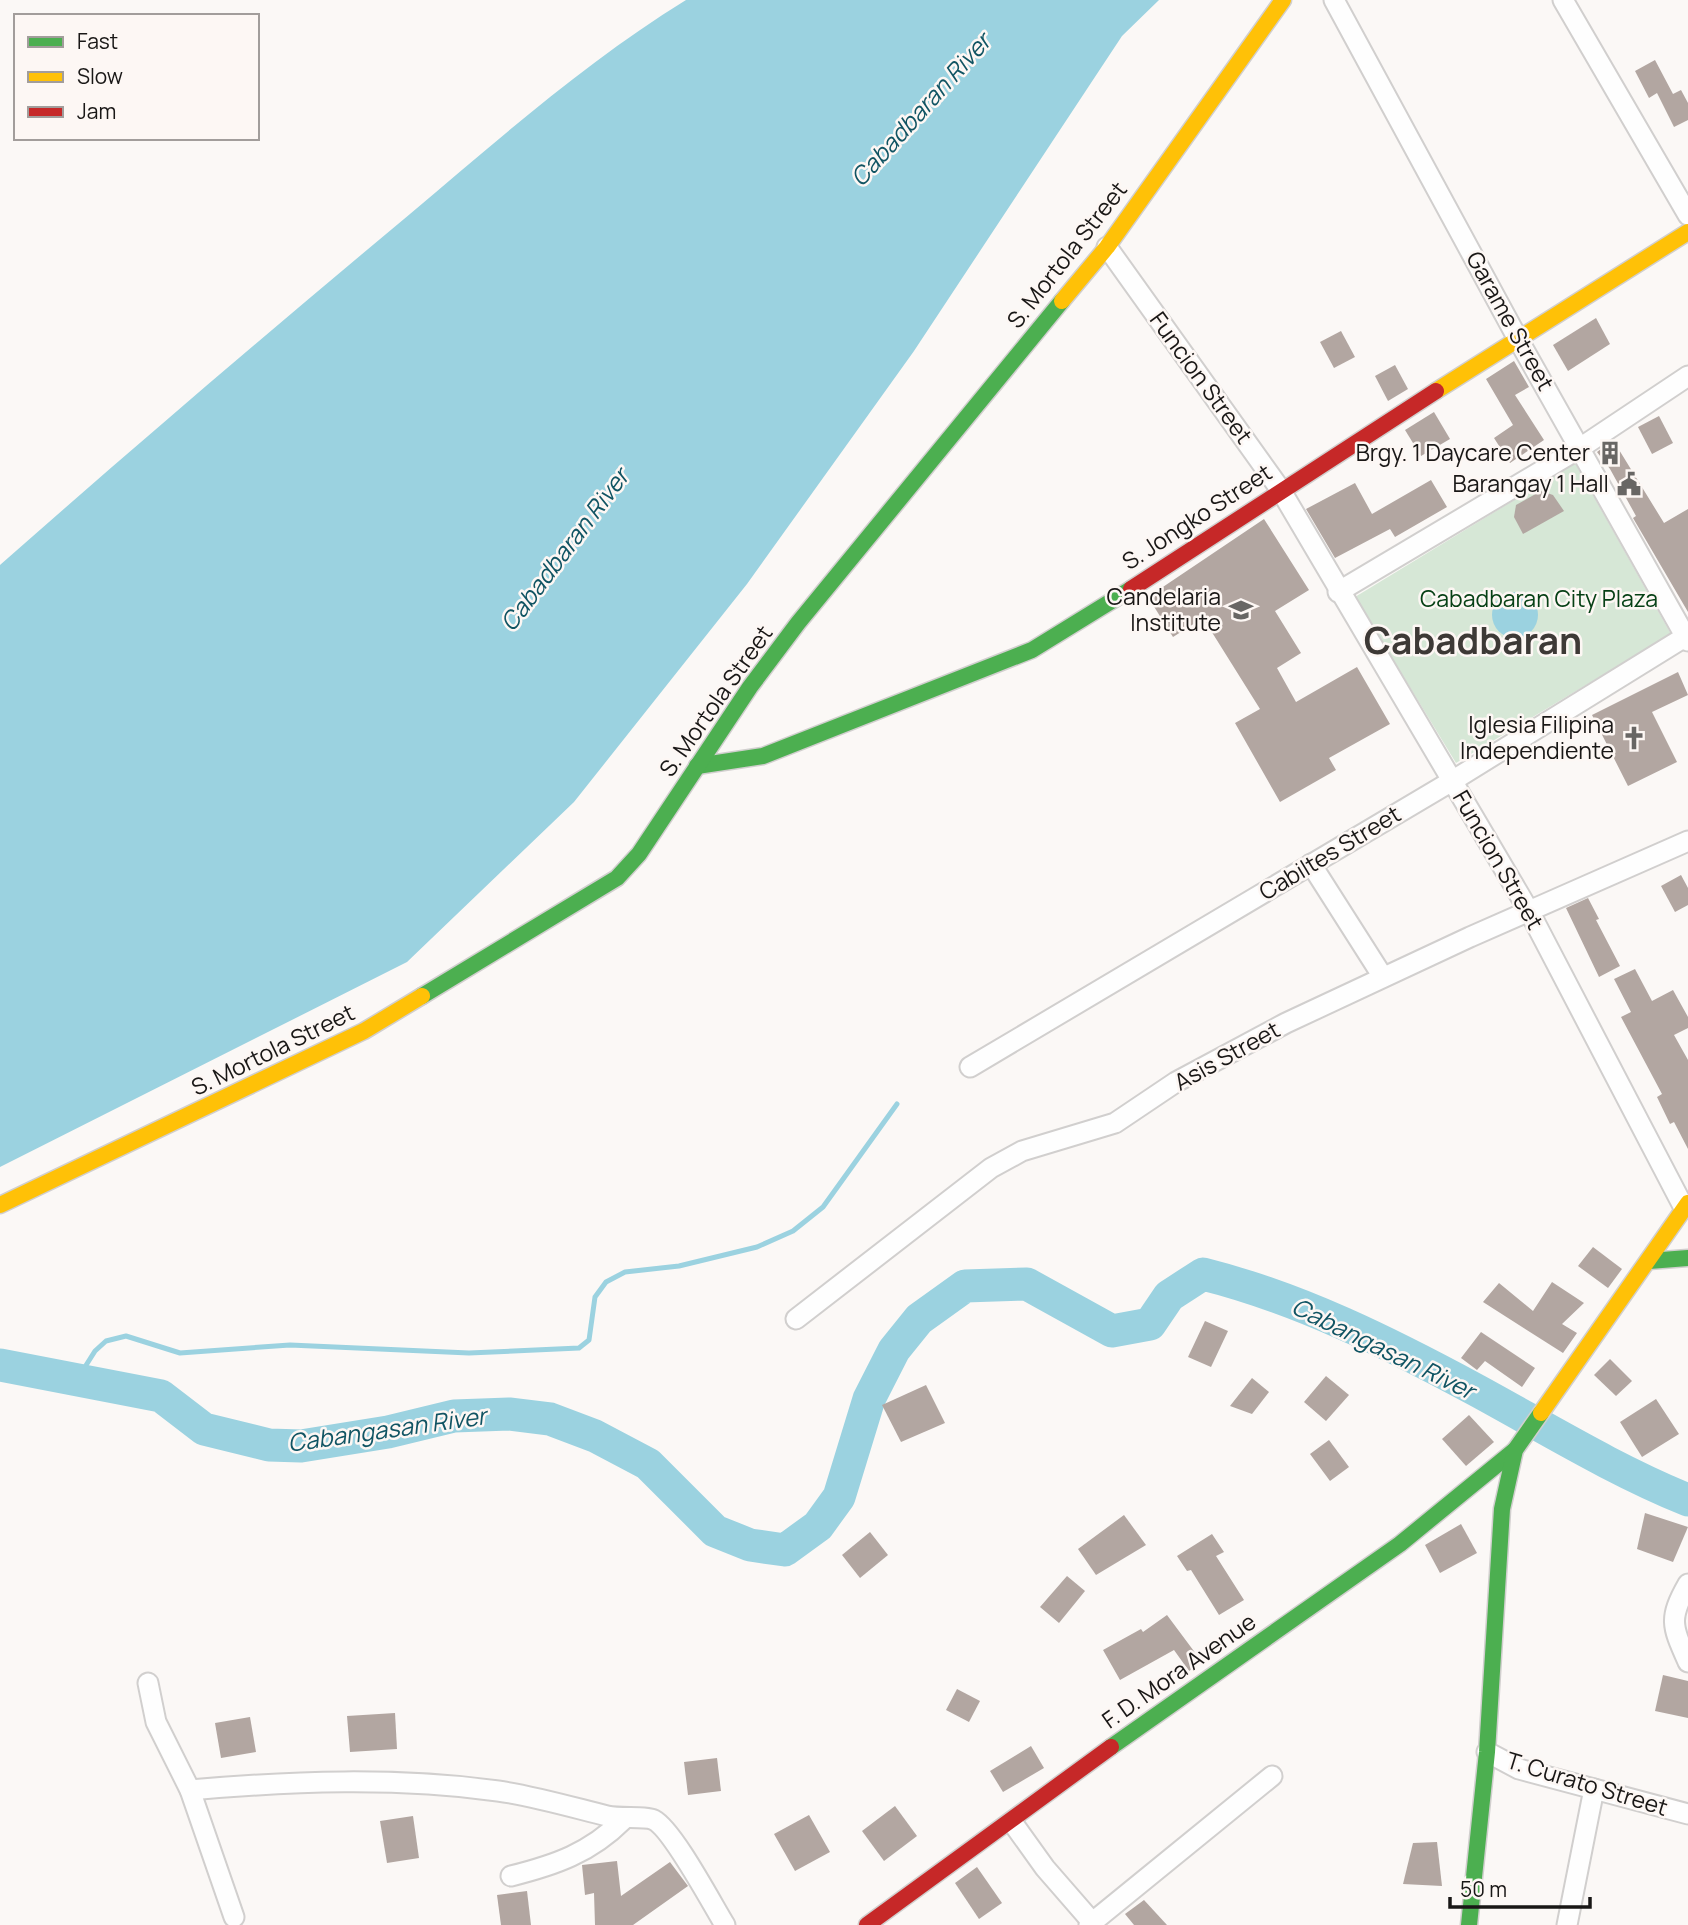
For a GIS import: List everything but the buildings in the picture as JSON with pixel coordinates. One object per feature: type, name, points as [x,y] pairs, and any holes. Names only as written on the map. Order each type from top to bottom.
[{"type":"street","name":"S. Mortola Street","points":[[0,1205],[364,1031],[617,877],[639,854],[750,687],[799,623],[1107,247],[1283,0]]},
{"type":"street","name":"Garame Street","points":[[1334,0],[1519,341],[1687,638]]},
{"type":"street","points":[[1563,0],[1688,215]]},
{"type":"street","name":"S. Jongko Street","points":[[697,766],[739,762],[763,756],[1032,650],[1068,631],[1280,489],[1519,341],[1688,232]]},
{"type":"street","name":"Funcion Street","points":[[1107,247],[1280,489],[1338,592],[1529,911],[1686,1208]]},
{"type":"street","points":[[1338,592],[1580,448],[1688,376]]},
{"type":"street","name":"Cabiltes Street","points":[[970,1066],[1452,781],[1687,638]]},
{"type":"street","name":"Asis Street","points":[[796,1319],[991,1168],[1022,1151],[1115,1123],[1176,1082],[1286,1023],[1688,841]]},
{"type":"street","points":[[1311,864],[1384,977]]},
{"type":"street","points":[[1469,1925],[1485,1779],[1502,1510],[1515,1450],[1686,1208]]},
{"type":"street","points":[[1649,1261],[1688,1258]]},
{"type":"street","name":"F. D. Mora Avenue","points":[[867,1925],[1012,1822],[1136,1728],[1400,1544],[1515,1450]]},
{"type":"street","points":[[1456,1498],[1472,1498],[1484,1504],[1501,1533]]},
{"type":"street","points":[[1688,1584],[1674,1608],[1676,1636],[1688,1662]]},
{"type":"street","points":[[148,1683],[156,1722],[190,1790],[234,1917]]},
{"type":"street","name":"T. Curato Street","points":[[1487,1752],[1519,1769],[1688,1814]]},
{"type":"street","points":[[1485,1779],[1519,1769]]},
{"type":"street","points":[[1012,1822],[1091,1924],[1272,1776]]},
{"type":"street","points":[[190,1790],[323,1780],[472,1789],[499,1791],[623,1820],[655,1820],[671,1838],[725,1925]]},
{"type":"street","points":[[1567,1925],[1594,1789]]},
{"type":"street","points":[[511,1876],[578,1855],[606,1837],[623,1820]]},
{"type":"green space","name":"Cabadbaran City Plaza","points":[[1575,463],[1671,634],[1456,763],[1355,597]]},
{"type":"water","name":"Cabadbaran River","points":[[686,0],[1159,0],[1122,36],[914,351],[747,584],[574,802],[407,962],[0,1167],[0,565],[510,129],[614,49]]},
{"type":"water","points":[[1515,592],[1532,598],[1538,615],[1532,632],[1515,638],[1498,632],[1492,615],[1498,598]]},
{"type":"waterway","points":[[78,1378],[95,1351],[106,1341],[126,1336],[180,1353],[290,1345],[469,1353],[579,1348],[589,1340],[595,1297],[606,1282],[625,1272],[679,1266],[757,1247],[793,1231],[823,1207],[897,1104]]},
{"type":"waterway","name":"Cabangasan River","points":[[0,1365],[161,1396],[204,1429],[269,1445],[301,1446],[388,1432],[454,1416],[509,1414],[550,1419],[595,1436],[648,1464],[715,1531],[750,1545],[785,1550],[818,1526],[839,1497],[869,1399],[894,1350],[919,1319],[965,1286],[1027,1284],[1112,1331],[1150,1324],[1169,1296],[1203,1274],[1274,1296],[1343,1323],[1410,1355],[1607,1462],[1688,1500]]},
{"type":"traffic: fast","points":[[422,996],[617,878],[639,854],[750,687],[798,623],[1062,301]]},
{"type":"traffic: fast","points":[[697,766],[763,756],[1032,650],[1131,589]]},
{"type":"traffic: fast","points":[[1649,1261],[1688,1258]]},
{"type":"traffic: fast","points":[[1469,1925],[1487,1752],[1502,1509],[1515,1450],[1541,1413]]},
{"type":"traffic: fast","points":[[1111,1747],[1400,1544],[1515,1450]]},
{"type":"traffic: slow","points":[[1062,301],[1107,247],[1283,0]]},
{"type":"traffic: slow","points":[[1436,391],[1688,232]]},
{"type":"traffic: slow","points":[[0,1205],[364,1031],[422,996]]},
{"type":"traffic: slow","points":[[1541,1413],[1688,1203]]},
{"type":"traffic: jam","points":[[1131,589],[1436,391]]},
{"type":"traffic: jam","points":[[867,1925],[1111,1747]]},
{"type":"place","name":"Brgy. 1 Daycare Center","points":[[1610,453]]},
{"type":"place","name":"Barangay 1 Hall","points":[[1629,484]]},
{"type":"place","name":"Candelaria Institute","points":[[1241,610]]},
{"type":"place","name":"Iglesia Filipina Independiente","points":[[1634,738]]},
{"type":"district","name":"Cabadbaran","points":[[1473,641]]}]
